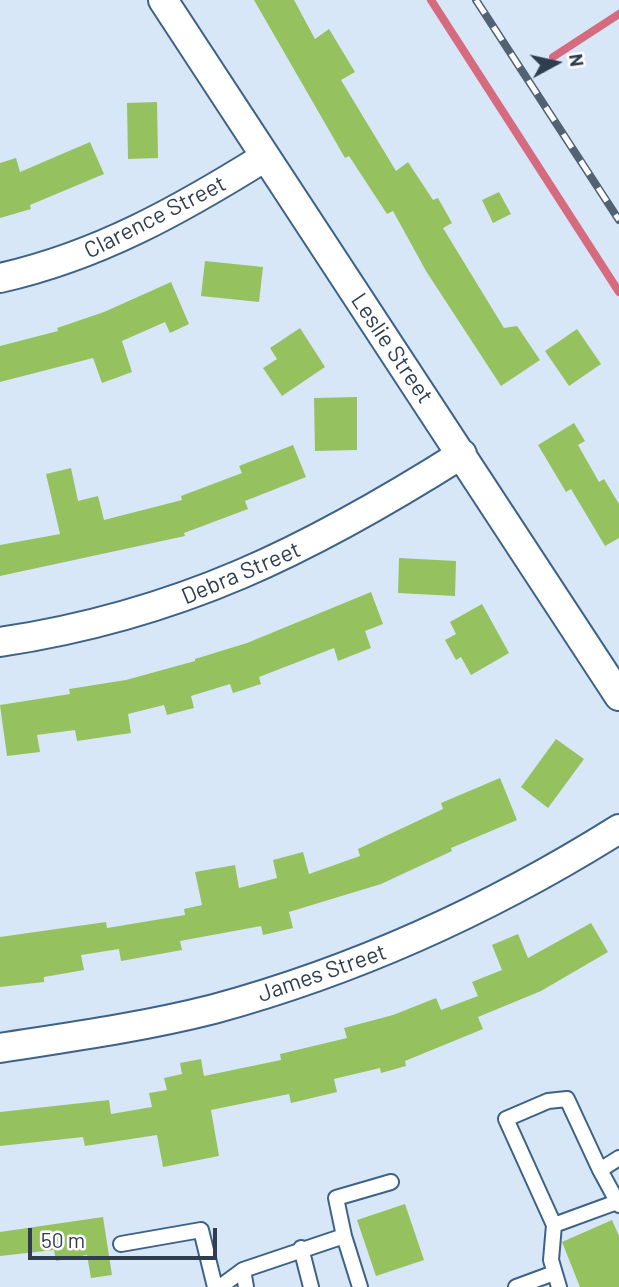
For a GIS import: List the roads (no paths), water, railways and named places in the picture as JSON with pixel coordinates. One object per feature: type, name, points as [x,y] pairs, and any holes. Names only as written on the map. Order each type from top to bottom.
[{"type":"street","name":"Leslie Street","points":[[163,0],[619,696]]},
{"type":"street","name":"Clarence Street","points":[[0,278],[67,260],[110,244],[188,205],[265,157]]},
{"type":"street","name":"Debra Street","points":[[0,642],[52,635],[116,620],[237,577],[332,532],[462,454]]},
{"type":"street","name":"James Street","points":[[0,1048],[171,1019],[311,979],[451,922],[543,876],[619,829]]},
{"type":"lane","points":[[516,1287],[556,1280],[551,1260],[554,1225],[506,1119],[548,1101],[567,1099],[618,1204],[554,1225]]},
{"type":"lane","points":[[600,1170],[619,1158]]},
{"type":"lane","points":[[360,1287],[344,1236],[336,1198],[391,1182]]},
{"type":"lane","points":[[121,1244],[201,1230],[217,1287],[243,1270],[301,1248],[344,1236]]},
{"type":"lane","points":[[301,1248],[311,1287]]},
{"type":"lane","points":[[243,1270],[247,1287]]},
{"type":"waterway","points":[[431,0],[619,292]]},
{"type":"waterway","points":[[553,57],[619,14]]},
{"type":"railway","points":[[476,0],[619,220]]}]
